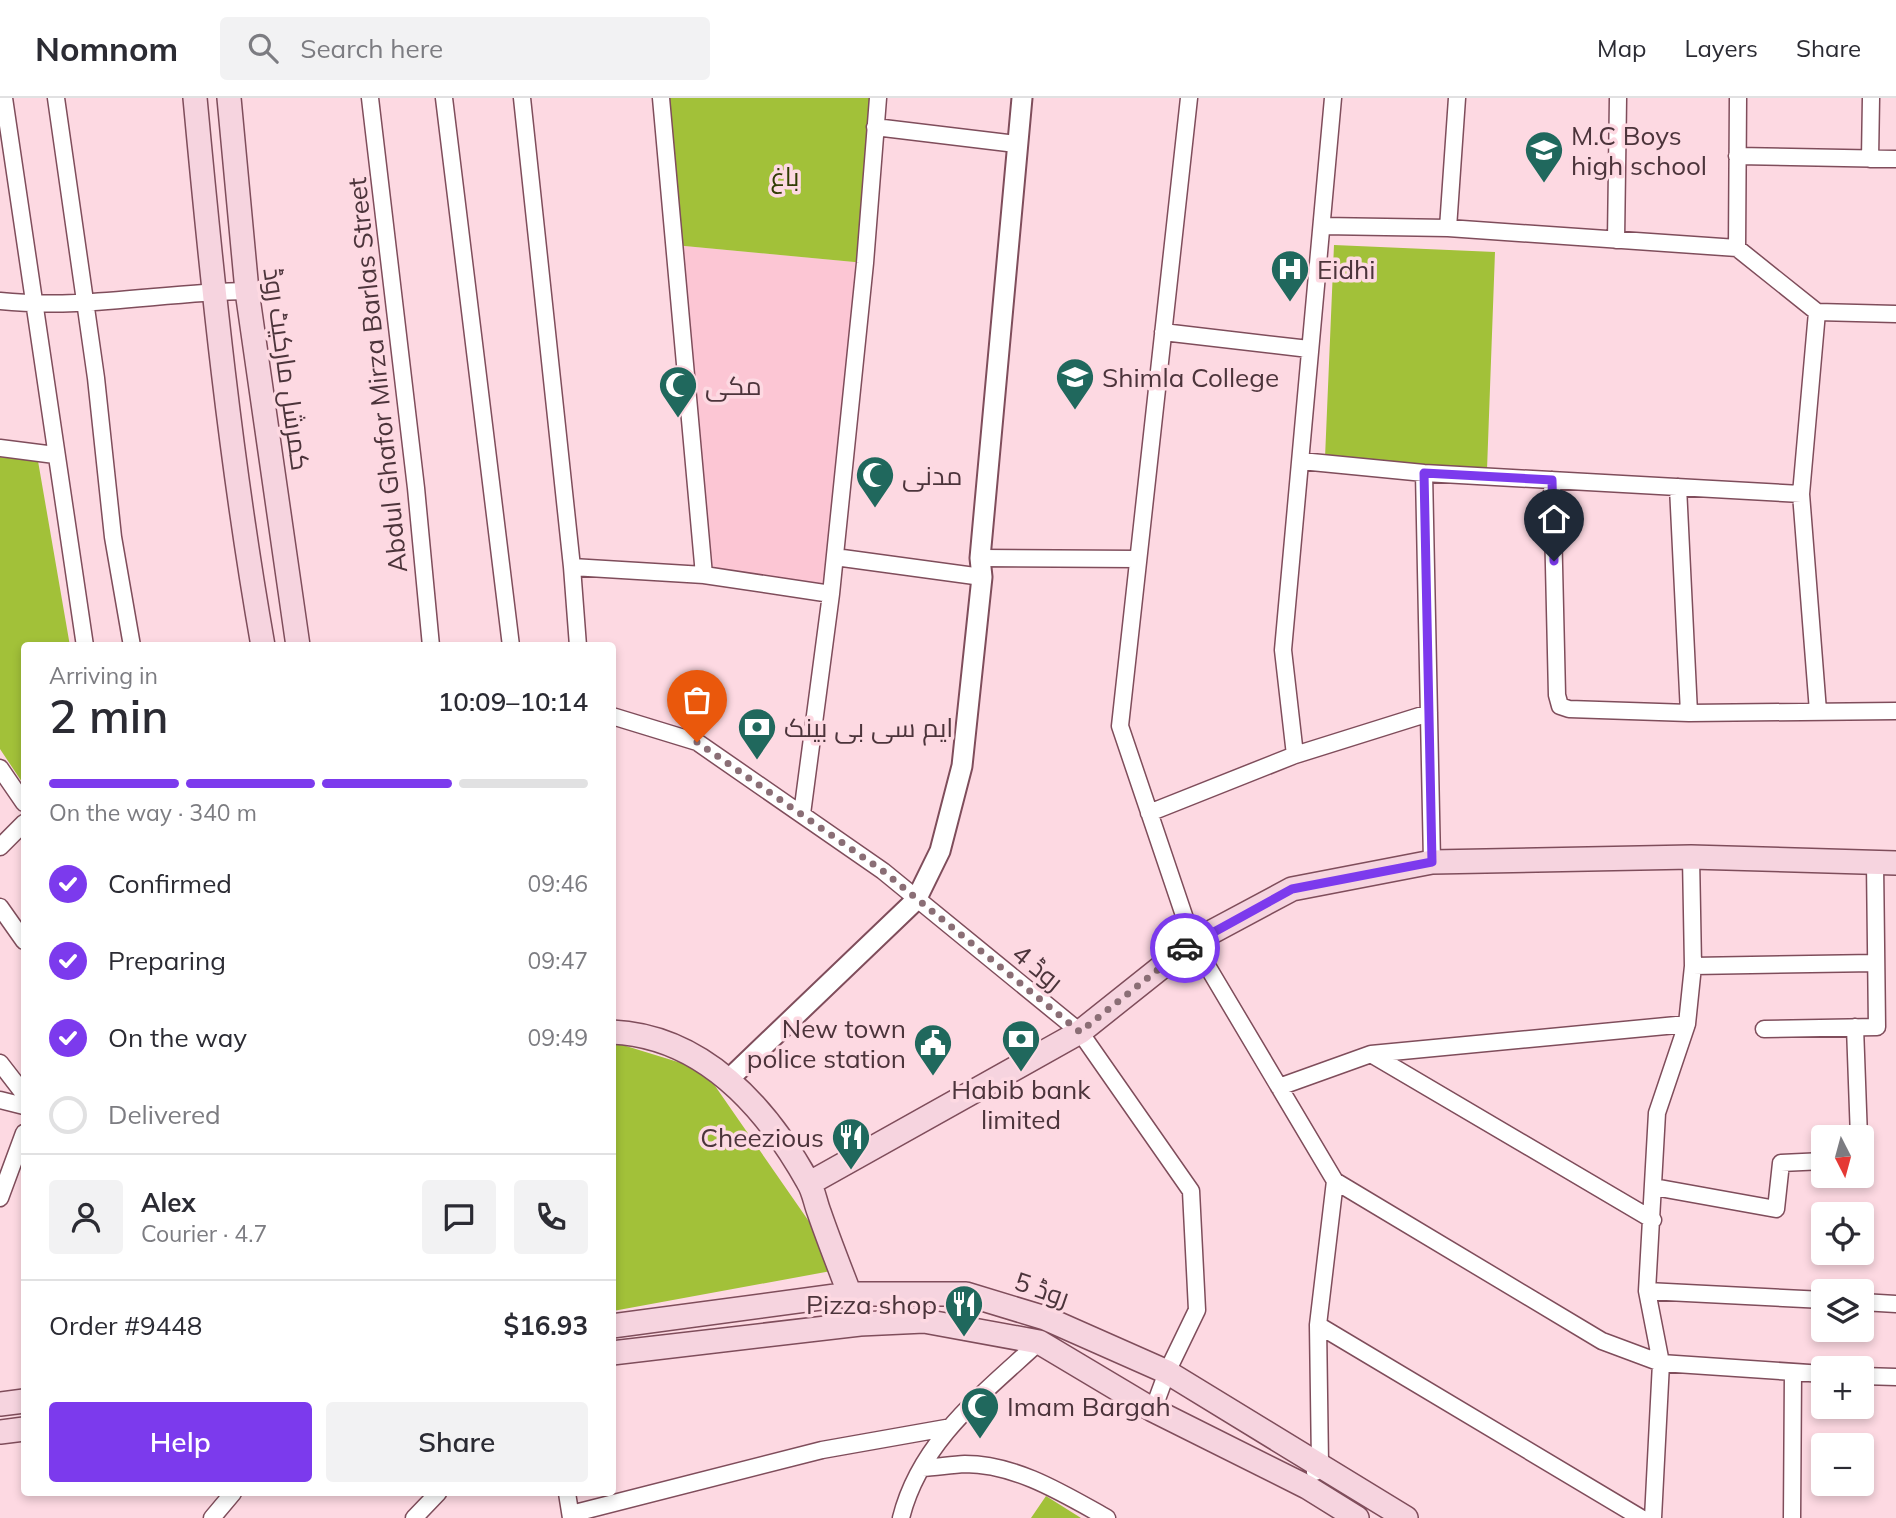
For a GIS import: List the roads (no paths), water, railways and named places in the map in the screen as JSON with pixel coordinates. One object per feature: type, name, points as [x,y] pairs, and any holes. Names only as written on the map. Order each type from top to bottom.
[{"type":"main road","points":[[195,98],[252,582],[262,642]]},
{"type":"main road","name":"کمرشل مارکیٹ روڈ","points":[[229,98],[247,291],[297,642]]},
{"type":"main road","points":[[810,1183],[1080,1032],[1194,942],[1292,889],[1432,862],[1691,857],[1885,863]]},
{"type":"main road","points":[[616,1032],[631,1033],[675,1045],[729,1079],[750,1098],[810,1183],[860,1324]]},
{"type":"main road","name":"روڈ 5","points":[[616,1325],[850,1294],[967,1294],[1045,1318],[1167,1372],[1406,1518]]},
{"type":"main road","name":"روڈ 5","points":[[616,1353],[860,1324],[924,1321],[1039,1342],[1153,1410],[1307,1486],[1357,1518]]},
{"type":"main road","points":[[0,1404],[21,1401]]},
{"type":"main road","points":[[0,1432],[21,1429]]},
{"type":"street","points":[[4,98],[84,642]]},
{"type":"street","points":[[55,98],[96,378],[113,537],[131,642]]},
{"type":"street","name":"Abdul Ghafor Mirza Barlas Street","points":[[370,98],[416,488],[431,642]]},
{"type":"street","points":[[444,98],[511,642]]},
{"type":"street","points":[[523,98],[578,642]]},
{"type":"street","points":[[661,98],[704,575]]},
{"type":"street","points":[[802,814],[835,556],[865,264],[878,98]]},
{"type":"street","points":[[729,1079],[916,900],[940,850],[962,766],[1022,98]]},
{"type":"street","points":[[1189,98],[1120,726],[1194,942],[1335,1181],[1602,1341],[1661,1363],[1811,1373]]},
{"type":"street","points":[[1295,755],[1283,650],[1333,98]]},
{"type":"street","points":[[1448,228],[1457,98]]},
{"type":"street","points":[[1616,240],[1618,98]]},
{"type":"street","points":[[1737,248],[1738,98]]},
{"type":"street","points":[[1870,159],[1871,98]]},
{"type":"street","points":[[875,127],[1016,144]]},
{"type":"street","points":[[1737,156],[1896,159]]},
{"type":"street","points":[[0,178],[17,180]]},
{"type":"street","points":[[1323,226],[1448,228],[1737,248],[1818,312],[1896,314]]},
{"type":"street","points":[[0,301],[34,304],[84,303],[216,291],[247,291]]},
{"type":"street","points":[[1818,312],[1801,494],[1818,711]]},
{"type":"street","points":[[1163,332],[1309,349]]},
{"type":"street","points":[[0,448],[55,455]]},
{"type":"street","points":[[1301,461],[1424,473],[1801,494]]},
{"type":"street","points":[[1424,473],[1432,862]]},
{"type":"street","points":[[1552,480],[1556,695],[1560,706],[1569,709],[1689,713],[1896,711]]},
{"type":"street","points":[[1678,487],[1689,713]]},
{"type":"street","points":[[835,556],[981,568],[1138,559]]},
{"type":"street","points":[[572,567],[704,575],[831,593]]},
{"type":"street","points":[[1149,813],[1295,755],[1429,713]]},
{"type":"street","name":"روڈ 4","points":[[616,717],[697,742],[883,871],[1080,1032],[1191,1191],[1197,1310],[1167,1372],[1153,1410]]},
{"type":"street","points":[[0,768],[21,799]]},
{"type":"street","points":[[0,847],[21,826]]},
{"type":"street","points":[[1653,1518],[1661,1363],[1647,1292],[1657,1113],[1687,1024],[1693,966],[1691,857]]},
{"type":"street","points":[[1764,1030],[1877,1027],[1875,963],[1885,863]]},
{"type":"street","points":[[0,907],[21,937]]},
{"type":"street","points":[[1693,966],[1875,963]]},
{"type":"street","points":[[1279,1087],[1371,1054],[1687,1024]]},
{"type":"street","points":[[1855,1027],[1859,1125]]},
{"type":"street","points":[[1371,1054],[1653,1220]]},
{"type":"street","points":[[0,1063],[21,1090]]},
{"type":"street","points":[[0,1100],[21,1105]]},
{"type":"street","points":[[0,1198],[21,1141]]},
{"type":"street","points":[[1654,1187],[1776,1209],[1780,1163],[1811,1161]]},
{"type":"street","points":[[1307,1486],[1320,1464],[1318,1325],[1335,1181]]},
{"type":"street","points":[[1647,1292],[1811,1299]]},
{"type":"street","points":[[1874,1303],[1896,1304]]},
{"type":"street","points":[[1318,1325],[1641,1518]]},
{"type":"street","points":[[901,1518],[922,1468],[946,1429],[1039,1342]]},
{"type":"street","points":[[1792,1518],[1793,1372]]},
{"type":"street","points":[[1874,1376],[1896,1377]]},
{"type":"street","points":[[568,1496],[571,1516],[822,1450],[946,1429]]},
{"type":"street","points":[[922,1468],[968,1464],[1014,1474],[1044,1483],[1107,1518]]},
{"type":"street","points":[[212,1518],[230,1496]]},
{"type":"street","points":[[414,1518],[436,1496]]},
{"type":"place","name":"M.C Boys high school","points":[[1544,184]]},
{"type":"place","name":"Eidhi","points":[[1290,303]]},
{"type":"place","name":"Shimla College","points":[[1075,411]]},
{"type":"place","name":"مکی","points":[[678,419]]},
{"type":"place","name":"مدنی","points":[[875,509]]},
{"type":"place","name":"ایم سی بی بینک","points":[[757,761]]},
{"type":"place","name":"Habib bank limited","points":[[1021,1073]]},
{"type":"place","name":"New town police station","points":[[933,1077]]},
{"type":"place","name":"Cheezious","points":[[851,1171]]},
{"type":"place","name":"Pizza shop","points":[[964,1338]]},
{"type":"place","name":"Imam Bargah","points":[[980,1440]]},
{"type":"park label","name":"باغ","points":[[785,176]]}]
